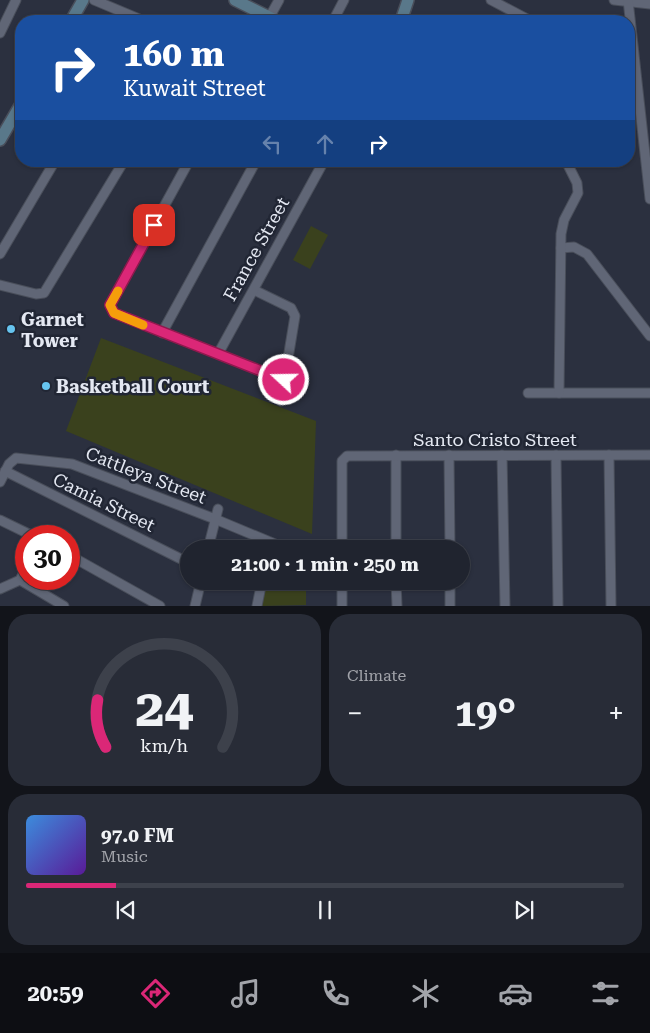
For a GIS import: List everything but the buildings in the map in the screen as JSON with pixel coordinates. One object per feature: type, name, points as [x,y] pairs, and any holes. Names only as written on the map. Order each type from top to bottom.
[{"type":"main road","points":[[74,15],[82,0]]},
{"type":"main road","points":[[235,0],[265,15]]},
{"type":"main road","points":[[403,15],[408,0]]},
{"type":"main road","points":[[0,140],[15,114]]},
{"type":"street","points":[[0,33],[16,0]]},
{"type":"street","points":[[94,0],[128,15]]},
{"type":"street","points":[[274,15],[279,0]]},
{"type":"street","points":[[336,15],[344,0]]},
{"type":"street","points":[[491,0],[520,15]]},
{"type":"street","points":[[614,0],[650,4]]},
{"type":"street","points":[[628,1],[629,15]]},
{"type":"street","points":[[635,86],[650,199]]},
{"type":"street","points":[[635,111],[639,111]]},
{"type":"street","points":[[0,254],[51,167]]},
{"type":"street","points":[[0,284],[36,294],[44,293],[120,167]]},
{"type":"street","points":[[186,167],[110,305],[114,313],[284,380]]},
{"type":"street","points":[[162,333],[253,167]]},
{"type":"street","name":"France Street","points":[[218,354],[321,167]]},
{"type":"street","points":[[559,393],[561,234],[564,220],[578,193],[578,183],[569,167]]},
{"type":"street","points":[[561,248],[574,247],[587,254],[650,336]]},
{"type":"street","points":[[254,290],[291,308],[295,316],[281,401]]},
{"type":"street","points":[[528,393],[650,393]]},
{"type":"street","points":[[396,455],[396,540]]},
{"type":"street","points":[[449,455],[450,540]]},
{"type":"street","points":[[502,455],[505,606]]},
{"type":"street","points":[[556,455],[558,606]]},
{"type":"street","points":[[609,455],[612,606]]},
{"type":"street","name":"Santo Cristo Street","points":[[342,540],[342,461],[347,456],[650,455]]},
{"type":"street","name":"Cattleya Street","points":[[5,471],[16,458],[72,464],[215,519],[259,540]]},
{"type":"street","points":[[0,482],[5,471]]},
{"type":"street","name":"Camia Street","points":[[5,471],[180,558]]},
{"type":"street","points":[[210,540],[218,509]]},
{"type":"street","points":[[0,520],[15,527]]},
{"type":"street","points":[[80,561],[154,604]]},
{"type":"street","points":[[0,589],[15,582]]},
{"type":"street","points":[[37,590],[64,606]]},
{"type":"street","points":[[195,606],[199,590]]},
{"type":"street","points":[[256,606],[260,590]]},
{"type":"street","points":[[342,590],[342,606]]},
{"type":"street","points":[[396,590],[396,606]]},
{"type":"street","points":[[450,590],[450,606]]},
{"type":"green space","points":[[311,226],[328,235],[310,269],[293,260]]},
{"type":"green space","points":[[101,338],[316,421],[312,534],[66,431]]},
{"type":"green space","points":[[265,590],[306,590],[306,605],[261,606]]},
{"type":"slow traffic","points":[[118,291],[110,305],[114,313],[143,325]]},
{"type":"place","name":"Garnet Tower","points":[[11,329]]},
{"type":"place","name":"Basketball Court","points":[[46,386]]},
{"type":"route","points":[[154,225],[110,305],[114,313],[284,380]]}]
